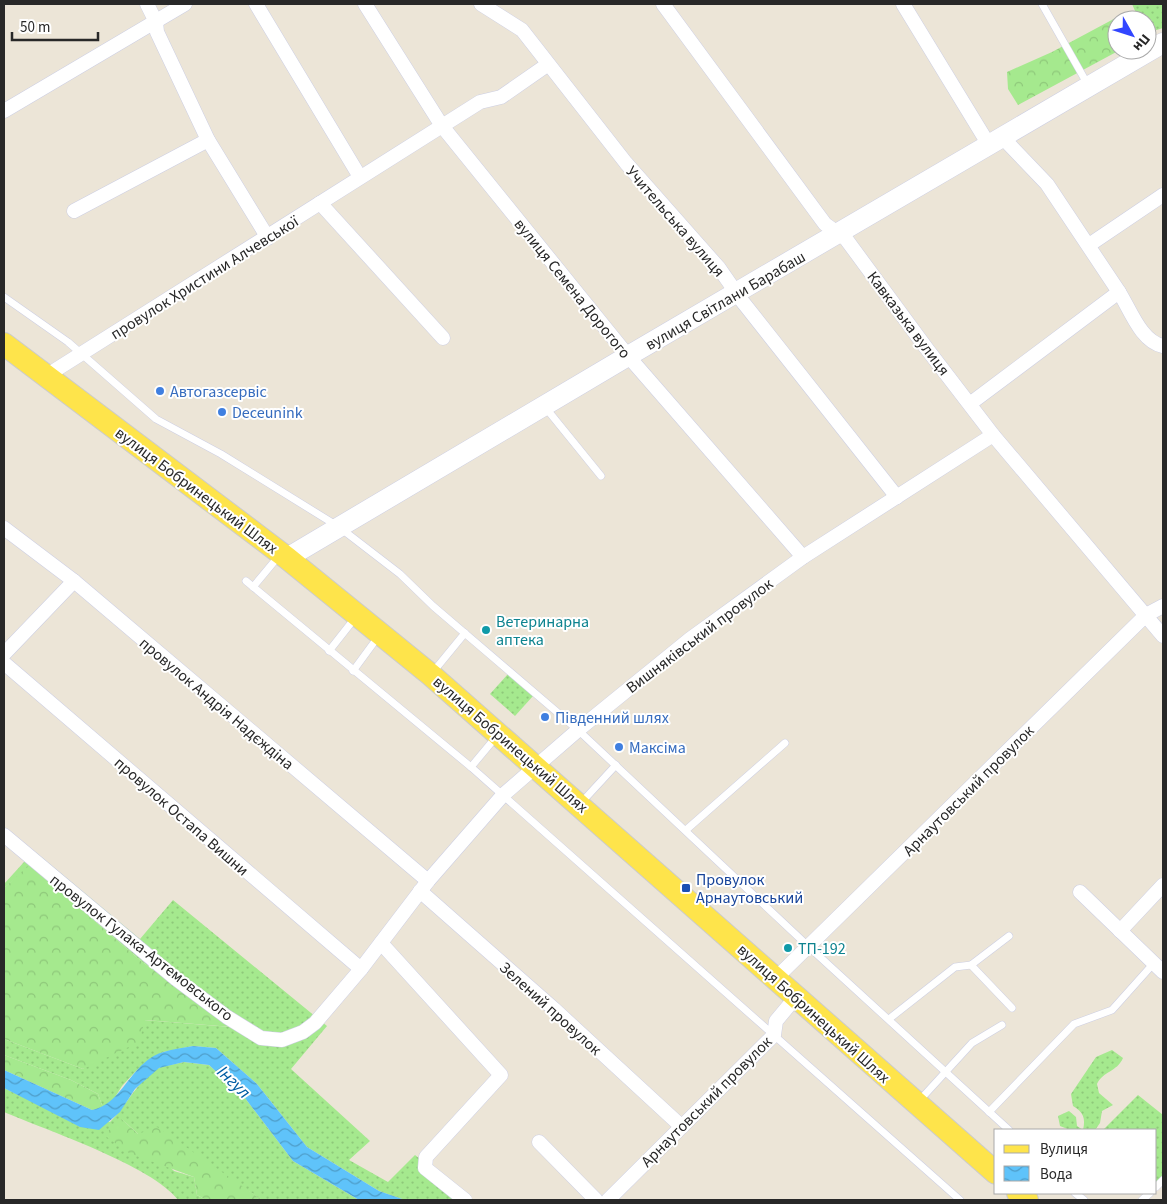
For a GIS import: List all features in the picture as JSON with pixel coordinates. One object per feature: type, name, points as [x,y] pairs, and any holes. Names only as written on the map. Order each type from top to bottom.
[{"type":"main road","name":"вулиця Бобринецький Шлях","points":[[4,344],[284,556],[431,674],[994,1171]]},
{"type":"street","points":[[147,4],[156,22],[157,32],[208,140],[268,238]]},
{"type":"street","points":[[4,111],[185,4]]},
{"type":"street","points":[[256,4],[360,177]]},
{"type":"street","name":"вулиця Семена Дорогого","points":[[365,4],[442,126],[628,356],[803,557]]},
{"type":"street","name":"Учительська вулиця","points":[[481,4],[522,30],[626,163],[719,268],[736,294],[897,497]]},
{"type":"street","name":"Кавказька вулиця","points":[[663,4],[825,224],[846,239],[993,435],[1163,636]]},
{"type":"street","points":[[903,4],[996,141],[1047,184],[1089,245],[1143,332],[1152,342],[1163,346]]},
{"type":"street","name":"вулиця Світлани Барабаш","points":[[284,556],[339,527],[1163,43]]},
{"type":"street","name":"провулок Христини Алчевської","points":[[46,376],[268,238],[360,177],[480,102],[501,97],[547,64]]},
{"type":"street","points":[[74,211],[208,140]]},
{"type":"street","points":[[1089,245],[1163,196]]},
{"type":"street","points":[[320,203],[443,338]]},
{"type":"street","points":[[970,403],[1119,292]]},
{"type":"street","name":"Вишняківський провулок","points":[[315,1023],[381,943],[424,886],[503,794],[690,639],[803,557],[993,435]]},
{"type":"street","name":"провулок Андрія Надєждіна","points":[[4,528],[74,581],[424,886]]},
{"type":"street","points":[[4,654],[74,581]]},
{"type":"street","name":"Арнаутовський провулок","points":[[775,979],[1146,616],[1163,606]]},
{"type":"street","name":"провулок Остапа Вишни","points":[[4,664],[361,968]]},
{"type":"street","name":"провулок Гулака-Артемовського","points":[[4,835],[176,978],[227,1017],[261,1038],[282,1040],[302,1032],[315,1023]]},
{"type":"street","points":[[1120,931],[1163,885]]},
{"type":"street","name":"Зелений провулок","points":[[424,886],[680,1126]]},
{"type":"street","points":[[1080,892],[1158,968]]},
{"type":"street","points":[[381,943],[501,1075],[426,1158],[425,1168],[465,1200]]},
{"type":"street","name":"Арнаутовський провулок","points":[[608,1200],[680,1126],[774,1035],[776,1021],[796,997]]},
{"type":"street","points":[[539,1142],[596,1200]]},
{"type":"lane","points":[[1042,4],[1088,86]]},
{"type":"lane","points":[[4,297],[68,342],[156,419],[221,454],[339,527],[400,574],[465,633],[578,730],[809,947],[1008,1129]]},
{"type":"lane","points":[[545,406],[601,476]]},
{"type":"lane","points":[[254,587],[284,556]]},
{"type":"lane","points":[[246,581],[472,767],[960,1200]]},
{"type":"lane","points":[[329,651],[357,614]]},
{"type":"lane","points":[[353,671],[381,633]]},
{"type":"lane","points":[[431,674],[465,633]]},
{"type":"lane","points":[[472,767],[500,733]]},
{"type":"lane","points":[[686,830],[785,743]]},
{"type":"lane","points":[[580,804],[616,765]]},
{"type":"lane","points":[[889,1019],[955,967],[971,966],[1009,936]]},
{"type":"lane","points":[[971,966],[1012,1008]]},
{"type":"lane","points":[[989,1112],[1074,1024],[1112,1010],[1158,968]]},
{"type":"lane","points":[[917,1103],[972,1043],[1002,1025]]},
{"type":"green space","points":[[1132,4],[1163,4],[1163,28],[1157,30],[1157,10],[1135,10]]},
{"type":"green space","points":[[1107,23],[1107,57],[1018,105],[1008,89],[1007,72],[1052,52]]},
{"type":"green space","points":[[508,674],[533,696],[515,716],[490,694]]},
{"type":"green space","points":[[34,851],[140,939],[173,900],[327,1026],[291,1069],[370,1141],[349,1160],[388,1182],[415,1155],[471,1200],[405,1200],[379,1191],[307,1147],[257,1084],[216,1048],[193,1046],[163,1052],[137,1070],[122,1086],[112,1102],[103,1108],[98,1094],[71,1080],[4,1055],[4,1039],[83,1069],[144,1020],[231,1027],[141,961],[31,866],[4,888],[4,884]]},
{"type":"green space","points":[[30,865],[141,961],[232,1027],[145,1020],[139,1042],[83,1069],[4,1039],[4,888]]},
{"type":"green space","points":[[1112,1050],[1123,1058],[1097,1084],[1099,1093],[1113,1105],[1102,1111],[1100,1123],[1096,1129],[1083,1129],[1083,1116],[1073,1106],[1071,1094],[1096,1057]]},
{"type":"green space","points":[[4,1055],[71,1080],[98,1094],[103,1108],[92,1110],[4,1070]]},
{"type":"green space","points":[[184,1062],[209,1065],[245,1098],[293,1161],[359,1200],[262,1200],[233,1181],[138,1134],[122,1119],[174,1171],[194,1177],[197,1195],[206,1200],[178,1200],[165,1187],[123,1162],[4,1112],[4,1088],[31,1101],[110,1122],[140,1084],[153,1071],[161,1067]]},
{"type":"green space","points":[[1138,1095],[1163,1115],[1163,1175],[1157,1182],[1157,1129],[1104,1129]]},
{"type":"green space","points":[[1069,1111],[1076,1117],[1077,1126],[1082,1129],[1068,1129],[1060,1126],[1058,1116]]},
{"type":"green space","points":[[121,1119],[138,1134],[157,1127],[262,1200],[206,1200],[197,1195],[194,1177],[129,1153],[104,1135]]},
{"type":"water","name":"Інгул","points":[[193,1046],[216,1048],[257,1084],[307,1147],[379,1191],[405,1200],[359,1200],[293,1161],[245,1098],[209,1065],[184,1062],[159,1068],[135,1089],[120,1112],[99,1130],[80,1127],[4,1088],[4,1070],[92,1110],[101,1107],[116,1096],[134,1073],[149,1059],[170,1050]]},
{"type":"place","name":"Автогазсервіс","points":[[160,391]]},
{"type":"place","name":"Deceunink","points":[[222,412]]},
{"type":"place","name":"Ветеринарна аптека","points":[[486,630]]},
{"type":"place","name":"Південний шлях","points":[[545,717]]},
{"type":"place","name":"Максіма","points":[[619,747]]},
{"type":"place","name":"Провулок Арнаутовський","points":[[686,888]]},
{"type":"place","name":"ТП-192","points":[[788,948]]}]
